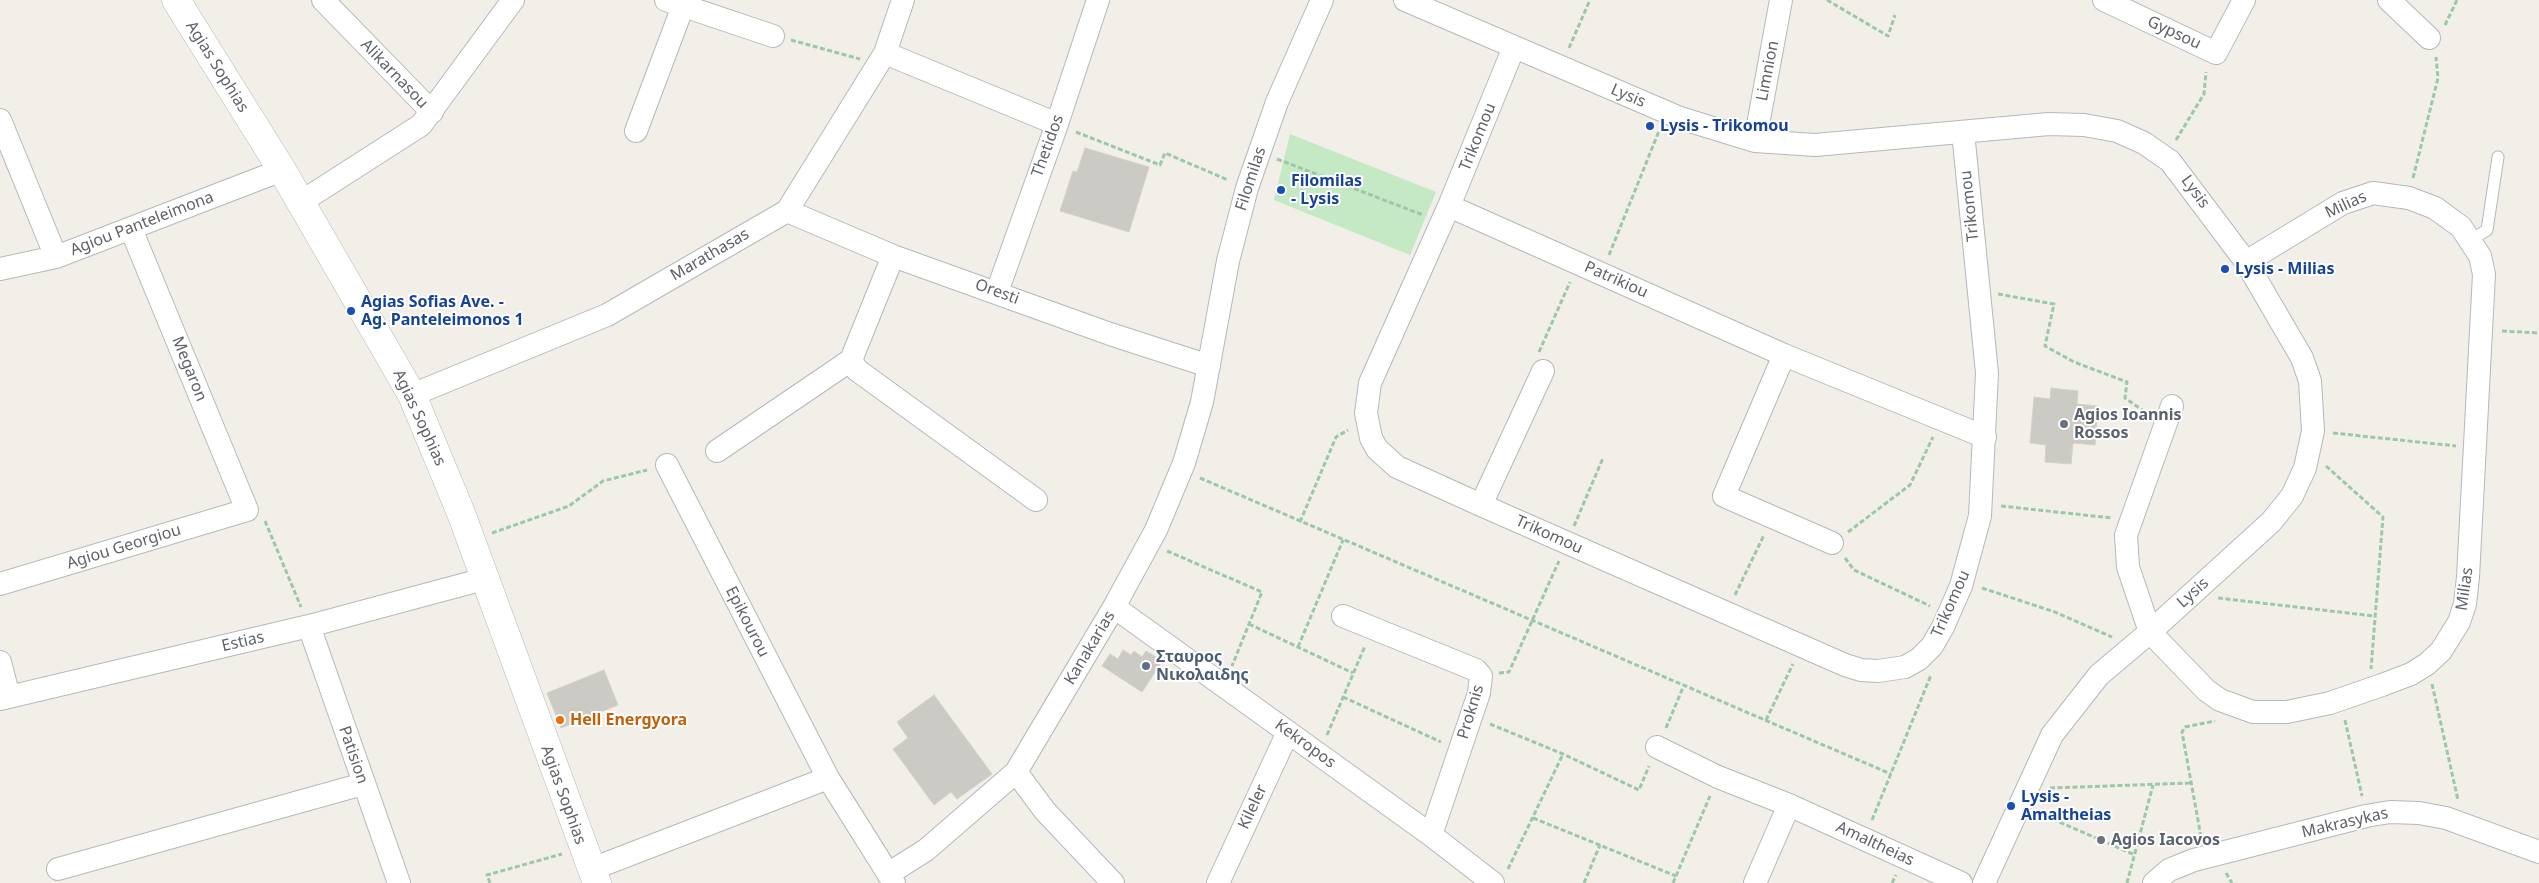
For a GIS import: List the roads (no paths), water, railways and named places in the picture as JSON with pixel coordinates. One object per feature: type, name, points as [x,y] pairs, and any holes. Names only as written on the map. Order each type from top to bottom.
[{"type":"street","name":"Agias Sophias","points":[[176,0],[282,170],[412,395],[471,541],[590,867]]},
{"type":"street","name":"Alikarnasou","points":[[323,0],[432,112],[513,0]]},
{"type":"street","name":"Marathasas","points":[[412,395],[607,314],[787,211],[882,58],[903,0]]},
{"type":"street","name":"Thetidos","points":[[997,292],[1057,124],[1098,0]]},
{"type":"street","name":"Filomilas","points":[[1209,366],[1228,262],[1247,188],[1278,102],[1322,0]]},
{"type":"street","name":"Lysis","points":[[1404,0],[1700,126],[1755,141],[1815,145],[2049,124],[2084,124],[2130,136],[2165,157],[2181,173],[2246,262],[2302,358],[2310,381],[2311,441],[2305,468],[2284,508],[2150,632],[2099,675],[2052,735],[1984,883]]},
{"type":"street","name":"Limnion","points":[[1755,141],[1781,0]]},
{"type":"street","name":"Gypsou","points":[[2104,0],[2216,53],[2244,0]]},
{"type":"street","points":[[2389,0],[2429,38]]},
{"type":"street","points":[[636,131],[674,3],[773,36]]},
{"type":"street","name":"Trikomou","points":[[1514,48],[1446,214],[1370,383],[1366,398],[1367,419],[1377,449],[1397,467],[1481,506],[1845,665],[1878,671],[1905,667],[1919,659],[1932,646],[1962,582],[1976,537],[1981,503],[1987,373],[1963,132]]},
{"type":"street","points":[[882,58],[1057,124]]},
{"type":"street","points":[[300,202],[421,125],[432,112]]},
{"type":"street","points":[[0,120],[56,257]]},
{"type":"street","name":"Agiou Panteleimona","points":[[0,269],[56,257],[282,170]]},
{"type":"street","name":"Milias","points":[[2169,416],[2126,535],[2128,567],[2150,632],[2206,690],[2220,700],[2244,710],[2278,713],[2341,699],[2411,674],[2427,664],[2453,635],[2465,604],[2484,274],[2480,256],[2471,240],[2449,217],[2435,208],[2409,198],[2373,193],[2343,203],[2246,262]]},
{"type":"street","name":"Oresti","points":[[787,211],[893,256],[1110,334],[1209,366]]},
{"type":"street","name":"Patrikiou","points":[[1446,214],[1578,263],[1784,355],[1985,438]]},
{"type":"street","name":"Megaron","points":[[131,229],[247,510]]},
{"type":"street","points":[[717,451],[851,360],[893,256]]},
{"type":"street","points":[[1784,355],[1724,496],[1832,543]]},
{"type":"street","points":[[851,360],[857,370],[1036,500]]},
{"type":"street","name":"Kanakarias","points":[[891,879],[1016,772],[1114,607],[1149,543],[1181,470],[1200,410],[1209,366]]},
{"type":"street","points":[[1481,506],[1543,371]]},
{"type":"street","name":"Epikourou","points":[[667,465],[828,778],[891,879]]},
{"type":"street","name":"Agiou Georgiou","points":[[0,584],[247,510]]},
{"type":"street","name":"Estias","points":[[4,698],[309,626],[484,579]]},
{"type":"street","name":"Kekropos","points":[[1114,607],[1431,835],[1499,879]]},
{"type":"street","name":"Proknis","points":[[1343,616],[1476,670],[1481,676],[1479,693],[1472,716],[1431,835]]},
{"type":"street","name":"Patision","points":[[309,626],[399,883]]},
{"type":"street","points":[[0,662],[4,698]]},
{"type":"street","name":"Kileler","points":[[1218,883],[1288,732]]},
{"type":"street","name":"Amaltheias","points":[[1657,747],[1718,777],[1789,805],[1960,883]]},
{"type":"street","points":[[1016,772],[1046,811],[1113,883]]},
{"type":"street","points":[[590,867],[828,778]]},
{"type":"street","points":[[58,869],[363,784]]},
{"type":"street","points":[[1754,883],[1789,805]]},
{"type":"street","name":"Makrasykas","points":[[2154,883],[2181,865],[2205,858],[2366,816],[2404,811],[2432,814],[2539,852]]},
{"type":"lane","points":[[2471,240],[2487,230],[2498,157]]},
{"type":"place","name":"Lysis - Trikomou","points":[[1650,126]]},
{"type":"place","name":"Filomilas - Lysis","points":[[1281,190]]},
{"type":"place","name":"Lysis - Milias","points":[[2225,269]]},
{"type":"place","name":"Agias Sofias Ave. - Ag. Panteleimonos 1","points":[[351,311]]},
{"type":"place","name":"Agios Ioannis Rossos","points":[[2064,424]]},
{"type":"place","name":"Σταυρος Νικολαιδης","points":[[1146,666]]},
{"type":"place","name":"Hell Energyora","points":[[560,720]]},
{"type":"place","name":"Lysis - Amaltheias","points":[[2011,806]]},
{"type":"place","name":"Agios Iacovos","points":[[2101,840]]}]
